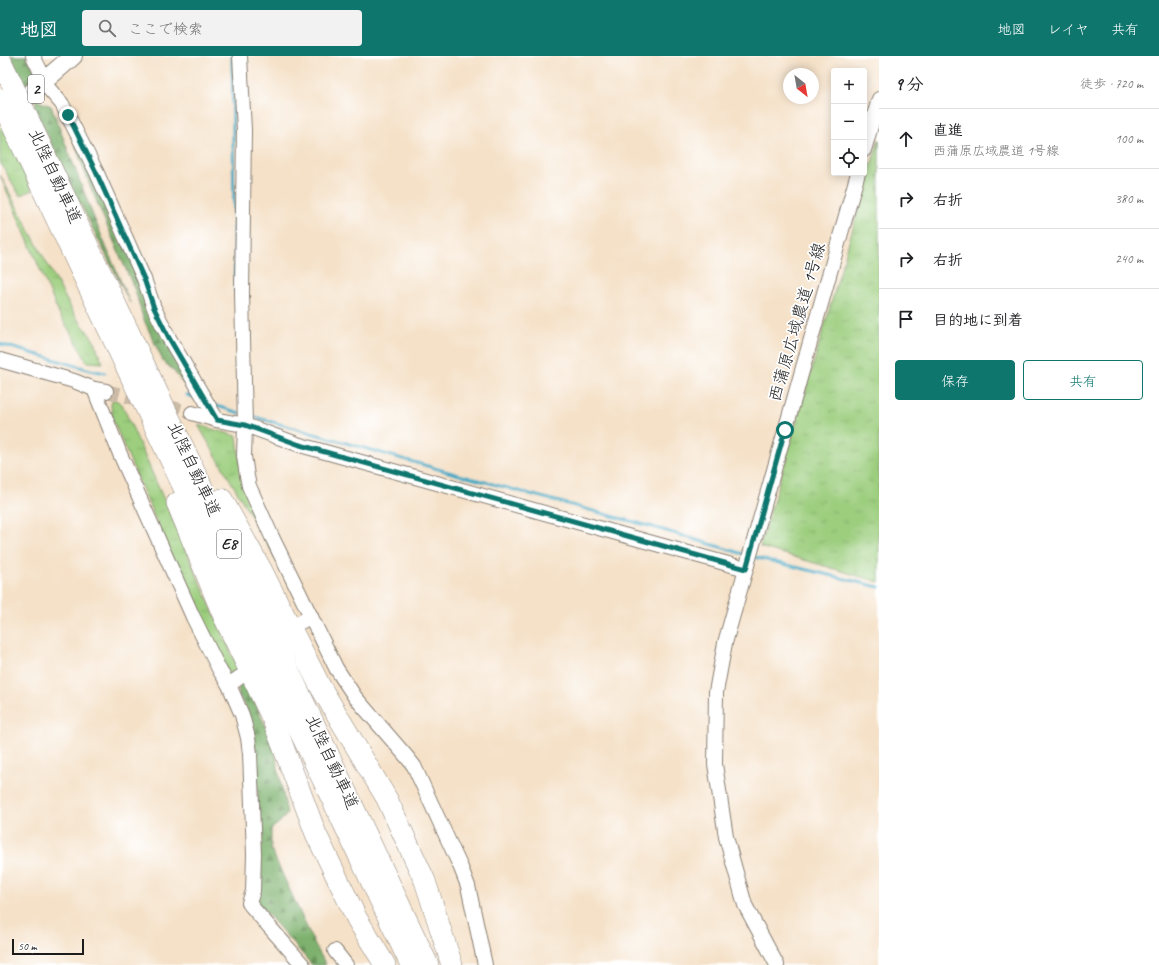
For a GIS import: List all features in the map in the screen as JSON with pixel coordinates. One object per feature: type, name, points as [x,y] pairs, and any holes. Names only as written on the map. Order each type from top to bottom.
[{"type":"highway","name":"北陸自動車道","points":[[0,59],[15,126],[54,212],[411,965]]},
{"type":"highway","name":"北陸自動車道","points":[[15,126],[138,352],[428,965]]},
{"type":"highway","points":[[54,212],[74,262],[137,404],[200,562],[224,617],[273,720],[316,834],[357,919],[385,965]]},
{"type":"highway","points":[[138,352],[261,569],[320,686],[387,799],[425,881],[452,965]]},
{"type":"main road","name":"2","points":[[15,126],[43,82],[73,56]]},
{"type":"street","points":[[33,56],[39,68],[43,82],[62,104],[96,172],[141,271],[154,308],[169,338],[217,420]]},
{"type":"street","points":[[240,56],[244,130],[242,294],[245,425],[244,456],[249,486],[306,619],[356,697],[414,766],[468,886],[485,965]]},
{"type":"street","points":[[867,140],[879,99]]},
{"type":"street","name":"西蒲原広域農道 1号線","points":[[777,965],[745,905],[726,837],[714,764],[716,692],[725,643],[857,176]]},
{"type":"street","points":[[0,360],[100,390],[120,454],[193,617],[220,671],[229,685],[244,720],[250,754],[254,854],[253,891],[249,902],[303,965]]},
{"type":"street","points":[[192,413],[217,420],[245,425],[300,445],[746,569]]},
{"type":"street","points":[[229,685],[240,677]]},
{"type":"street","points":[[335,952],[346,965]]},
{"type":"green space","points":[[11,56],[27,56],[34,70],[35,80],[26,89]]},
{"type":"green space","points":[[36,100],[51,106],[94,218],[130,303],[35,109]]},
{"type":"green space","points":[[3,126],[32,190],[20,196],[0,162],[0,129]]},
{"type":"green space","points":[[70,131],[184,370],[185,386],[173,370],[163,361],[143,318],[136,293],[90,186]]},
{"type":"green space","points":[[879,139],[879,582],[760,547]]},
{"type":"green space","points":[[0,175],[74,314],[93,339],[103,363],[87,362],[59,314]]},
{"type":"green space","points":[[114,399],[122,404],[239,671],[235,676],[229,674],[175,565],[112,418],[111,403]]},
{"type":"green space","points":[[198,425],[237,436],[242,477],[278,562]]},
{"type":"green space","points":[[245,681],[273,742],[287,814],[271,829],[271,849],[314,943],[326,965],[312,965],[258,903],[258,808],[256,753],[253,725],[239,695],[238,689]]},
{"type":"waterway","points":[[232,56],[235,291]]},
{"type":"waterway","points":[[0,344],[105,373]]},
{"type":"waterway","points":[[187,395],[199,399]]},
{"type":"waterway","points":[[213,405],[240,413]]},
{"type":"waterway","points":[[248,415],[452,473],[653,527],[747,555]]},
{"type":"waterway","points":[[754,557],[879,587]]},
{"type":"tunnel","points":[[106,391],[192,413]]},
{"type":"route","points":[[68,115],[96,172],[144,279],[154,308],[169,338],[217,420],[245,425],[300,445],[746,569],[785,430]]}]
